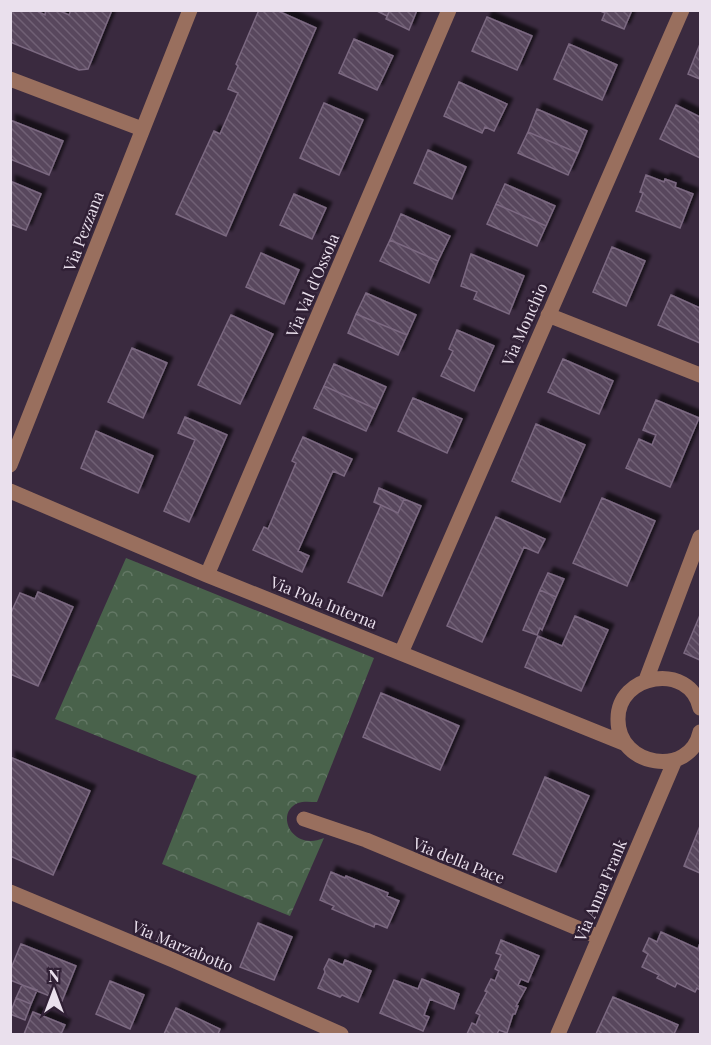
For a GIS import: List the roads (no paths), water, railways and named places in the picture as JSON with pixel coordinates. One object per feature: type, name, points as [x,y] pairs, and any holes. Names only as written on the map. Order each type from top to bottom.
[{"type":"street","name":"Via Pezzana","points":[[10,465],[190,10]]},
{"type":"street","name":"Via Val d'Ossola","points":[[207,575],[449,10]]},
{"type":"street","name":"Via Monchio","points":[[400,653],[682,10]]},
{"type":"street","points":[[10,79],[142,129]]},
{"type":"street","points":[[548,315],[700,375]]},
{"type":"street","name":"Via Pola Interna","points":[[10,491],[207,575],[626,744],[642,758],[660,763],[675,760]]},
{"type":"street","points":[[646,680],[700,537]]},
{"type":"street","points":[[626,744],[620,733],[619,710],[630,690],[646,680],[660,678],[678,681],[699,700]]},
{"type":"street","points":[[675,760],[691,750],[700,732]]},
{"type":"street","name":"Via Anna Frank","points":[[558,1035],[675,760]]},
{"type":"street","name":"Via della Pace","points":[[304,819],[366,840],[599,938]]},
{"type":"street","name":"Via Marzabotto","points":[[10,892],[173,960],[341,1035]]}]
